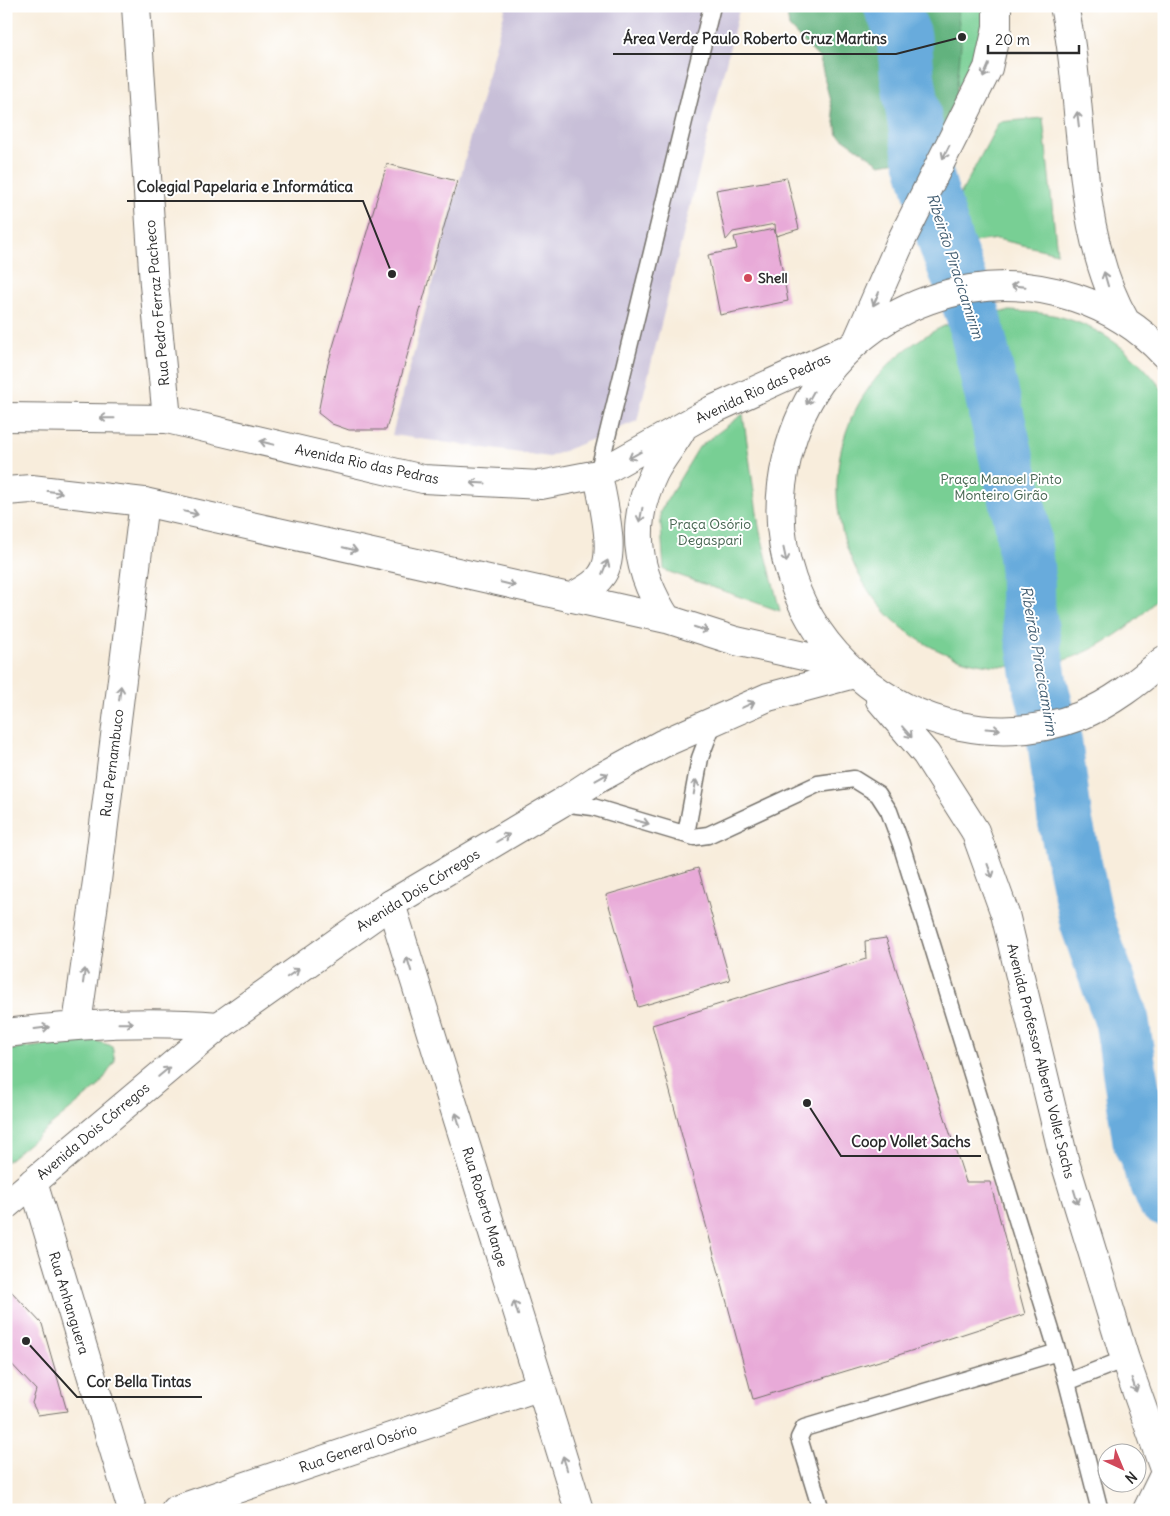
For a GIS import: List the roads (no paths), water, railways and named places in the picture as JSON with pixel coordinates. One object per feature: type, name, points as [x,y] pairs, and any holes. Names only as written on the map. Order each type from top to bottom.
[{"type":"main road","name":"Rua Pedro Ferraz Pacheco","points":[[136,6],[154,285],[167,419]]},
{"type":"main road","points":[[854,344],[901,241],[988,68],[997,27],[997,6]]},
{"type":"main road","points":[[1064,6],[1095,237],[1106,284],[1130,325],[1164,354]]},
{"type":"main road","points":[[854,344],[889,317],[925,300],[952,292],[990,286],[1038,288],[1066,294],[1097,306],[1164,346]]},
{"type":"main road","name":"Avenida Rio das Pedras","points":[[6,417],[167,419],[423,479],[541,485],[598,474],[685,425],[769,382],[854,344]]},
{"type":"main road","name":"Avenida Professor Alberto Vollet Sachs","points":[[854,344],[824,377],[803,411],[785,466],[781,505],[783,544],[793,582],[809,618],[831,650],[926,754],[975,831],[1005,914],[1064,1159],[1125,1358],[1164,1469]]},
{"type":"main road","points":[[667,619],[653,597],[644,573],[639,547],[639,521],[645,496],[655,472],[685,425]]},
{"type":"main road","points":[[570,598],[592,585],[602,576],[608,564],[609,551],[598,474]]},
{"type":"main road","points":[[6,491],[31,489],[144,502],[667,619],[736,641],[854,674],[889,699],[916,713],[945,723],[1000,730],[1054,724],[1080,716],[1129,690],[1164,660]]},
{"type":"main road","name":"Rua Pernambuco","points":[[77,1024],[144,502]]},
{"type":"main road","name":"Avenida Dois Córregos","points":[[6,1205],[219,1026],[390,904],[561,803],[596,780],[662,744],[768,697],[854,674]]},
{"type":"main road","name":"Rua Roberto Mange","points":[[390,904],[579,1510]]},
{"type":"main road","points":[[6,1033],[77,1024],[180,1023],[219,1026]]},
{"type":"main road","name":"Rua Anhanguera","points":[[32,1182],[132,1510]]},
{"type":"main road","name":"Rua General Osório","points":[[175,1510],[541,1386]]},
{"type":"main road","points":[[1147,1510],[1164,1475]]},
{"type":"lane","points":[[598,474],[712,6]]},
{"type":"lane","points":[[686,834],[700,758],[714,721]]},
{"type":"lane","points":[[561,803],[593,807],[694,837],[708,835],[818,784],[854,779],[878,794],[889,811],[901,844],[1058,1352],[1099,1507],[1097,1510]]},
{"type":"lane","points":[[822,1510],[799,1438],[804,1428],[1058,1352]]},
{"type":"lane","points":[[1067,1382],[1125,1358]]},
{"type":"lane","points":[[1162,1510],[1164,1490]]},
{"type":"waterway","name":"Ribeirão Piracicamirim","points":[[891,6],[904,36],[907,73],[920,154],[946,244],[973,314],[1022,523],[1027,571],[1028,609],[1040,683],[1055,744],[1065,820],[1087,922],[1122,1021],[1140,1141],[1164,1199]]},
{"type":"place","name":"Área Verde Paulo Roberto Cruz Martins","points":[[962,37]]},
{"type":"place","name":"Colegial Papelaria e Informática","points":[[392,274]]},
{"type":"place","name":"Shell","points":[[748,278]]},
{"type":"place","name":"Coop Vollet Sachs","points":[[807,1103]]},
{"type":"place","name":"Cor Bella Tintas","points":[[26,1341]]},
{"type":"park label","name":"Praça Manoel Pinto Monteiro Girão","points":[[1001,488]]},
{"type":"park label","name":"Praça Osório Degaspari","points":[[710,532]]}]
